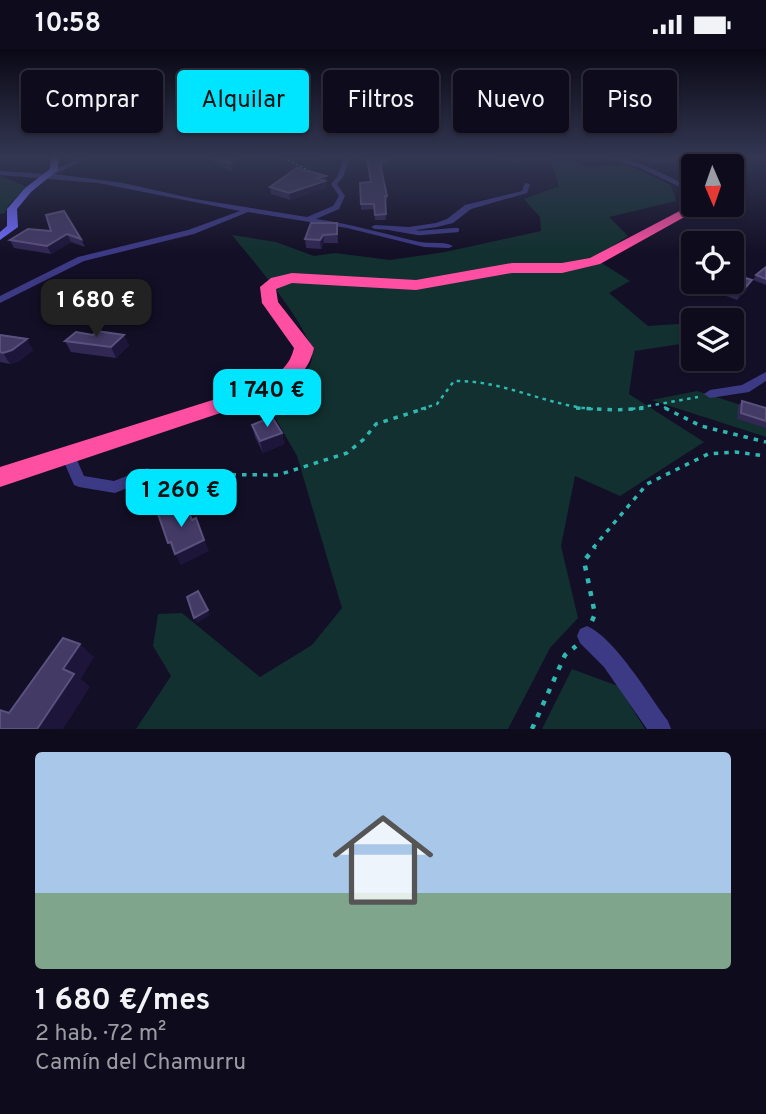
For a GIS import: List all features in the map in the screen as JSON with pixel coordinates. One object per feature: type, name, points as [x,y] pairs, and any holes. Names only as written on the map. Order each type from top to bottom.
[{"type":"highway","points":[[0,477],[261,392],[295,372],[302,362],[304,348],[270,303],[268,287],[277,281],[301,279],[415,285],[512,268],[581,265],[595,261],[681,215]]},
{"type":"street","points":[[0,237],[13,227],[12,209],[28,190]]},
{"type":"street","points":[[148,190],[305,220],[347,226],[409,229],[450,221],[468,207],[526,190]]},
{"type":"street","points":[[305,220],[336,207],[342,196],[338,190]]},
{"type":"street","points":[[0,300],[81,259],[191,232],[247,210]]},
{"type":"street","points":[[347,226],[424,245],[449,246]]},
{"type":"street","points":[[710,394],[745,389],[766,376]]},
{"type":"street","points":[[68,455],[79,481],[115,487],[148,474]]},
{"type":"street","points":[[587,636],[611,660],[660,729]]},
{"type":"lane","points":[[388,228],[419,233],[457,230]]},
{"type":"path","points":[[148,474],[180,472],[219,476],[278,475],[347,453],[364,439],[376,424],[437,404],[454,380],[473,380],[516,390],[562,406],[630,411],[663,407],[710,394]]},
{"type":"path","points":[[663,407],[701,426],[766,442]]},
{"type":"path","points":[[532,729],[565,655],[587,636],[595,614],[584,561],[609,527],[647,484],[708,454],[735,452],[766,456]]},
{"type":"green space","points":[[0,190],[23,190],[5,213],[0,214]]},
{"type":"green space","points":[[549,190],[672,190],[676,201],[609,217],[628,236],[594,258],[630,281],[609,293],[648,326],[681,324],[681,344],[635,351],[629,394],[704,442],[620,496],[575,476],[561,546],[578,618],[550,648],[508,729],[136,729],[171,676],[153,646],[158,614],[182,613],[260,677],[312,645],[342,608],[297,456],[264,398],[286,388],[306,372],[312,358],[310,346],[304,331],[280,295],[232,235],[276,242],[314,256],[335,253],[390,260],[445,252],[541,231],[540,217],[524,199]]},
{"type":"green space","points":[[697,391],[766,413],[766,437],[651,400]]},
{"type":"green space","points":[[572,669],[618,686],[645,729],[542,729]]},
{"type":"building","points":[[279,190],[299,190],[289,193]]},
{"type":"building","points":[[360,190],[386,190],[386,214],[375,215],[374,204],[361,204]]},
{"type":"building","points":[[64,211],[81,239],[67,234],[47,246],[10,240],[28,229],[51,231],[46,215]]},
{"type":"building","points":[[311,223],[337,223],[337,234],[323,235],[320,240],[305,239]]},
{"type":"building","points":[[766,267],[766,279],[756,275]]},
{"type":"building","points":[[744,278],[752,280],[744,289]]},
{"type":"building","points":[[97,331],[124,335],[111,347],[65,341],[76,332],[93,335]]},
{"type":"building","points":[[0,335],[27,339],[3,353],[0,352]]},
{"type":"building","points":[[742,401],[766,408],[766,421],[741,413]]},
{"type":"building","points":[[272,417],[282,433],[260,441],[252,425]]},
{"type":"building","points":[[186,505],[192,520],[196,518],[204,540],[175,554],[171,542],[168,543],[158,514]]},
{"type":"building","points":[[198,591],[208,610],[194,618],[187,597]]},
{"type":"building","points":[[63,638],[80,644],[63,669],[74,674],[37,729],[0,729],[0,710],[9,713]]}]
